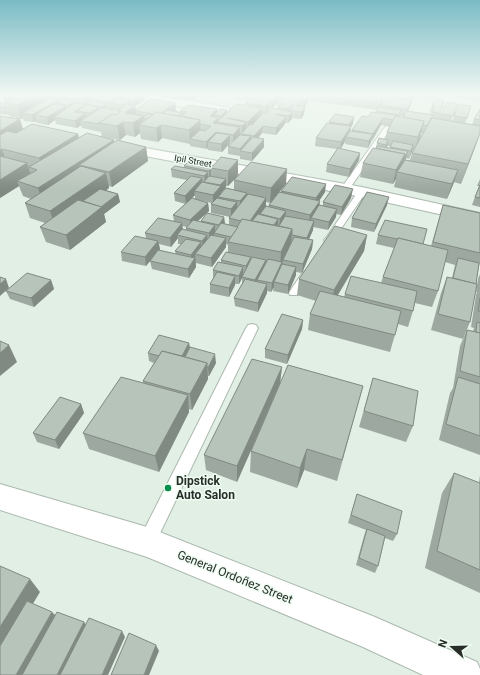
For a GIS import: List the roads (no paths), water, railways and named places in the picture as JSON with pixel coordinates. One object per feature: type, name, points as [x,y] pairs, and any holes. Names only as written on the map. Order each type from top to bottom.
[{"type":"street","name":"Ipil Street","points":[[104,145],[362,192],[480,218]]},
{"type":"street","name":"General Ordoñez Street","points":[[0,497],[147,542],[368,631],[464,675]]},
{"type":"lane","points":[[345,189],[387,128]]},
{"type":"lane","points":[[324,249],[362,192]]},
{"type":"lane","points":[[294,293],[311,268]]},
{"type":"lane","points":[[147,542],[252,328]]},
{"type":"place","name":"Dipstick Auto Salon","points":[[168,488]]}]
